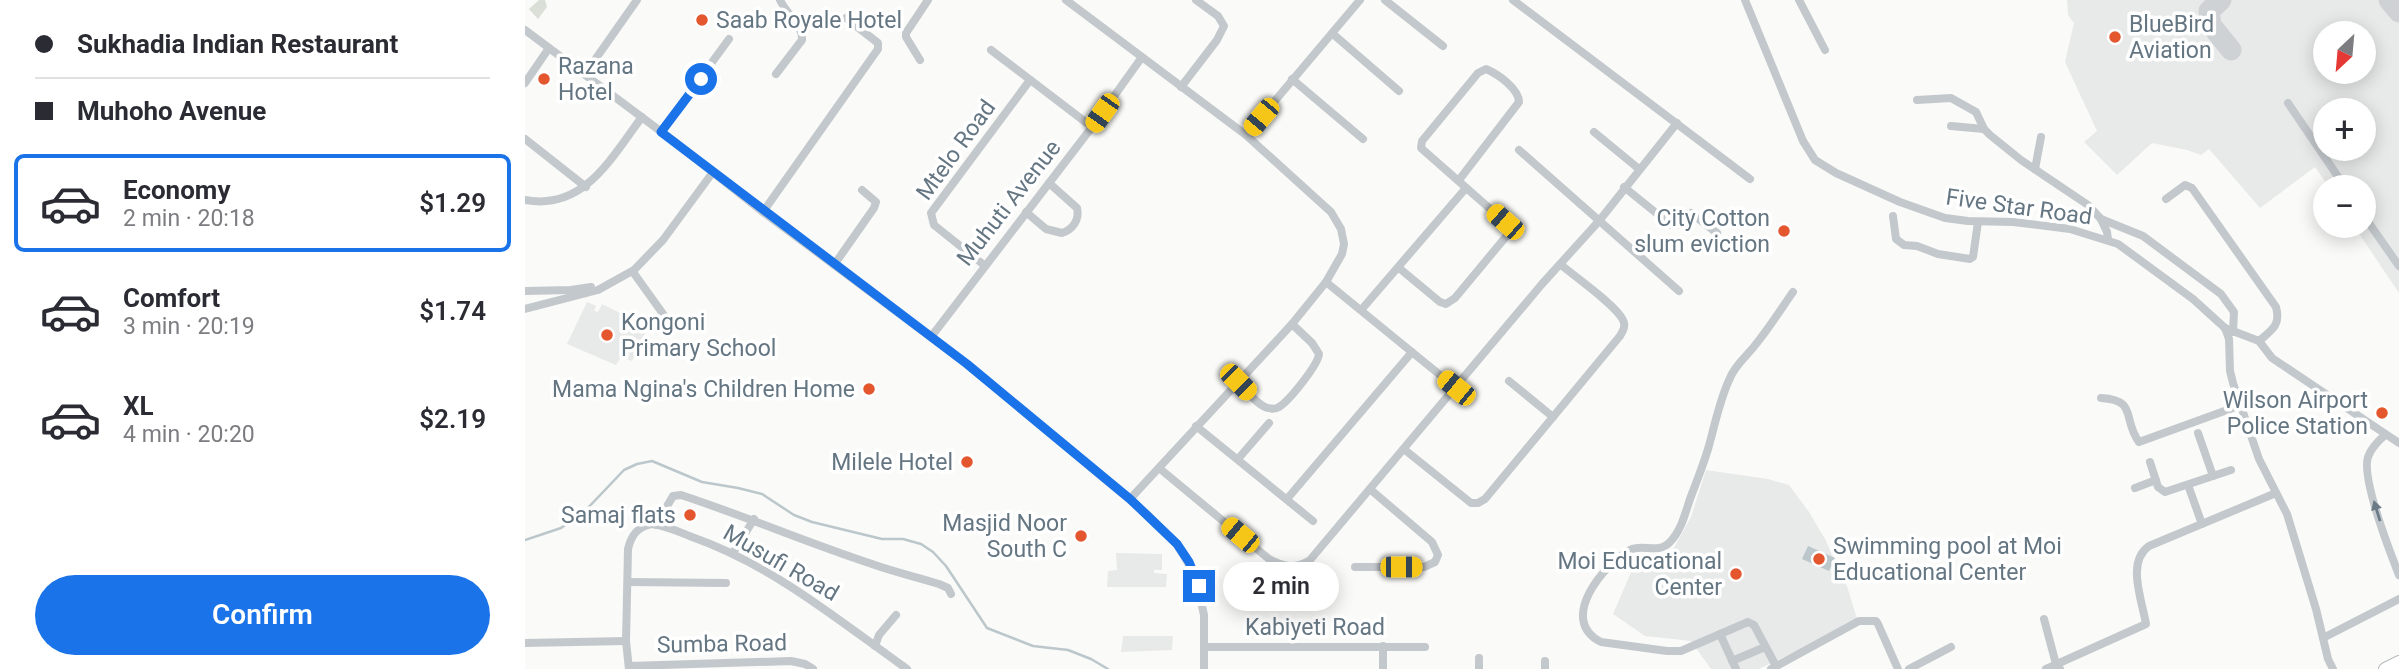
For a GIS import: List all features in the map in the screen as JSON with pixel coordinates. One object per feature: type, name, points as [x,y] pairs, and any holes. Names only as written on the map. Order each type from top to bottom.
[{"type":"main road","points":[[2385,669],[2399,662]]},
{"type":"street","points":[[776,74],[802,40],[803,34],[784,10],[780,0]]},
{"type":"street","points":[[916,0],[926,3],[906,37],[920,60]]},
{"type":"street","points":[[1066,0],[1246,135],[1319,201],[1336,221],[1343,238],[1343,250],[1326,282],[1292,324],[1130,499]]},
{"type":"street","points":[[1181,87],[1224,29],[1218,16],[1196,0]]},
{"type":"street","points":[[1246,135],[1360,0]]},
{"type":"street","points":[[1385,0],[1443,46]]},
{"type":"street","points":[[1513,0],[1750,179]]},
{"type":"street","name":"Five Star Road","points":[[1745,0],[1795,125],[1815,160],[1847,179],[1945,218],[2057,227],[2108,239],[2131,252],[2193,299],[2225,328],[2259,341]]},
{"type":"street","points":[[1799,0],[1825,50]]},
{"type":"street","points":[[585,74],[635,1]]},
{"type":"street","points":[[763,212],[879,50],[878,43],[846,18]]},
{"type":"street","points":[[525,30],[931,337],[1130,499],[1177,544],[1192,569],[1203,606],[1205,669]]},
{"type":"street","points":[[1333,34],[1399,91]]},
{"type":"street","points":[[661,132],[729,39]]},
{"type":"street","points":[[525,83],[549,48]]},
{"type":"street","points":[[991,50],[1092,127]]},
{"type":"street","name":"Muhuti Avenue","points":[[931,337],[1092,127],[1142,57]]},
{"type":"street","points":[[1399,268],[1446,304],[1455,298],[1508,235],[1505,222],[1422,149],[1421,145],[1478,73],[1486,69],[1517,92],[1519,102],[1459,180]]},
{"type":"street","points":[[1292,79],[1363,139]]},
{"type":"street","name":"Mtelo Road","points":[[984,265],[934,225],[931,213],[1030,80]]},
{"type":"street","points":[[1917,100],[1957,100],[1979,114],[1984,129],[2014,155],[2088,205],[2101,219],[2108,239]]},
{"type":"street","points":[[2288,103],[2337,175]]},
{"type":"street","points":[[525,200],[560,199],[586,187],[642,117]]},
{"type":"street","points":[[1159,468],[1269,559],[1294,567],[1310,561],[1599,221],[1677,123]]},
{"type":"street","points":[[1951,126],[1984,129]]},
{"type":"street","points":[[1594,132],[1639,169]]},
{"type":"street","points":[[2035,169],[2041,137]]},
{"type":"street","points":[[525,139],[586,187]]},
{"type":"street","points":[[1519,150],[1679,291]]},
{"type":"street","points":[[529,308],[599,290],[632,272],[663,240],[713,172]]},
{"type":"street","points":[[1025,212],[1050,231],[1067,232],[1073,226],[1077,218],[1077,208],[1049,183]]},
{"type":"street","points":[[2166,199],[2185,185],[2192,188],[2276,307],[2277,326],[2259,341],[2273,358],[2399,443]]},
{"type":"street","points":[[1624,187],[1673,226],[1691,213],[1717,233]]},
{"type":"street","points":[[1362,309],[1466,188]]},
{"type":"street","points":[[834,265],[874,208],[876,202],[862,190]]},
{"type":"street","points":[[1893,216],[1896,239],[1904,245],[1969,259],[1973,257],[1978,222]]},
{"type":"street","points":[[2101,219],[2143,236],[2221,295],[2234,312],[2234,332]]},
{"type":"street","points":[[2376,233],[2399,267]]},
{"type":"street","points":[[1405,450],[1466,500],[1474,504],[1485,499],[1620,336],[1624,327],[1623,320],[1613,309],[1560,264]]},
{"type":"street","points":[[632,272],[671,325]]},
{"type":"street","points":[[1326,282],[1456,388]]},
{"type":"street","points":[[526,291],[571,290],[614,283]]},
{"type":"street","points":[[526,291],[536,297],[529,308]]},
{"type":"street","points":[[1793,292],[1757,344],[1731,374],[1718,406],[1703,466],[1682,523],[1671,541],[1664,547],[1652,549],[1633,547],[1614,560],[1594,583],[1583,611],[1584,622],[1595,639],[1667,651],[1681,651],[1748,622],[1754,625],[1774,668],[1859,621],[1871,620],[1876,621],[1886,638],[1898,669]]},
{"type":"street","points":[[1238,382],[1262,405],[1269,408],[1280,406],[1318,359],[1312,343],[1292,324]]},
{"type":"street","points":[[2225,328],[2231,356],[2230,371],[2259,459],[2287,514],[2333,669]]},
{"type":"street","points":[[1287,499],[1412,352]]},
{"type":"street","points":[[1509,381],[1553,417]]},
{"type":"street","points":[[2101,398],[2115,399],[2125,405],[2139,442],[2241,405]]},
{"type":"street","points":[[1238,459],[1269,422]]},
{"type":"street","points":[[1196,426],[1313,520]]},
{"type":"street","points":[[2198,433],[2213,476]]},
{"type":"street","points":[[2385,435],[2368,457],[2368,478],[2399,575]]},
{"type":"street","points":[[2150,462],[2161,490],[2165,492],[2231,470]]},
{"type":"street","points":[[2135,488],[2156,480]]},
{"type":"street","points":[[2187,485],[2203,524]]},
{"type":"street","points":[[1355,567],[1424,567],[1435,562],[1438,555],[1432,542],[1371,490]]},
{"type":"street","points":[[2046,669],[2058,666],[2146,624],[2137,574],[2137,560],[2141,552],[2149,546],[2276,493]]},
{"type":"street","points":[[629,667],[626,641],[628,549],[631,538],[645,525],[656,524],[676,494],[754,519],[794,537],[867,563],[944,585],[951,594]]},
{"type":"street","points":[[733,553],[754,519]]},
{"type":"street","name":"Musufi Road","points":[[656,524],[733,553],[829,612],[907,669]]},
{"type":"street","points":[[628,582],[726,583]]},
{"type":"street","points":[[2323,638],[2399,599]]},
{"type":"street","points":[[875,646],[879,635],[896,615]]},
{"type":"street","points":[[2044,619],[2058,666]]},
{"type":"street","points":[[1720,634],[1734,665],[1765,647]]},
{"type":"street","points":[[525,643],[626,641]]},
{"type":"street","points":[[1383,646],[1383,669]]},
{"type":"street","name":"Kabiyeti Road","points":[[1204,647],[1425,647]]},
{"type":"street","points":[[1909,669],[1951,647]]},
{"type":"street","points":[[1479,658],[1479,669]]},
{"type":"street","name":"Sumba Road","points":[[629,667],[791,661],[813,669]]},
{"type":"shaded area","points":[[539,0],[545,0],[547,7],[538,19],[529,9]]},
{"type":"shaded area","points":[[2067,0],[2399,0],[2399,293],[2362,238],[2376,238],[2376,175],[2321,175],[2315,167],[2260,208],[2209,149],[2201,155],[2152,143],[2117,175],[2084,142],[2097,131],[2065,62],[2074,23],[2068,15]]},
{"type":"shaded area","name":"Kongoni Primary School","points":[[587,302],[596,306],[594,311],[598,312],[602,304],[648,327],[632,361],[621,357],[616,365],[567,344]]},
{"type":"shaded area","name":"Moi Educational Center","points":[[1706,470],[1768,479],[1789,485],[1825,539],[1847,586],[1858,622],[1759,669],[1711,669],[1691,641],[1645,636],[1613,614],[1635,563],[1662,562],[1670,555],[1691,517]]},
{"type":"shaded area","name":"Swimming pool at Moi Educational Center","points":[[1808,546],[1835,558],[1829,571],[1802,559]]},
{"type":"shaded area","points":[[1116,553],[1162,554],[1162,570],[1154,570],[1154,573],[1167,574],[1166,587],[1107,587],[1108,571],[1117,570]]},
{"type":"shaded area","points":[[1123,636],[1173,636],[1172,650],[1121,652]]},
{"type":"waterway","points":[[525,540],[561,528],[584,512],[624,470],[652,461],[702,482],[762,494],[794,515],[812,522],[882,539],[903,539],[921,544],[946,566],[987,628],[1033,646],[1068,650],[1108,669]]},
{"type":"taxiway","points":[[2221,0],[2209,11],[2211,25],[2231,50]]},
{"type":"taxiway","points":[[2389,0],[2399,12]]},
{"type":"place","name":"Saab Royale Hotel","points":[[702,20]]},
{"type":"place","name":"BlueBird Aviation","points":[[2115,37]]},
{"type":"place","name":"Razana Hotel","points":[[544,79]]},
{"type":"place","name":"City Cotton slum eviction","points":[[1784,231]]},
{"type":"place","name":"Kongoni Primary School","points":[[607,335]]},
{"type":"place","name":"Mama Ngina's Children Home","points":[[869,389]]},
{"type":"place","name":"Wilson Airport Police Station","points":[[2382,413]]},
{"type":"place","name":"Milele Hotel","points":[[967,462]]},
{"type":"place","name":"Samaj flats","points":[[690,515]]},
{"type":"place","name":"Masjid Noor South C","points":[[1081,536]]},
{"type":"place","name":"Swimming pool at Moi Educational Center","points":[[1819,559]]},
{"type":"place","name":"Moi Educational Center","points":[[1736,574]]},
{"type":"route","points":[[701,79],[661,132],[763,212],[967,364],[1130,499],[1177,544],[1189,562],[1199,586]]}]
